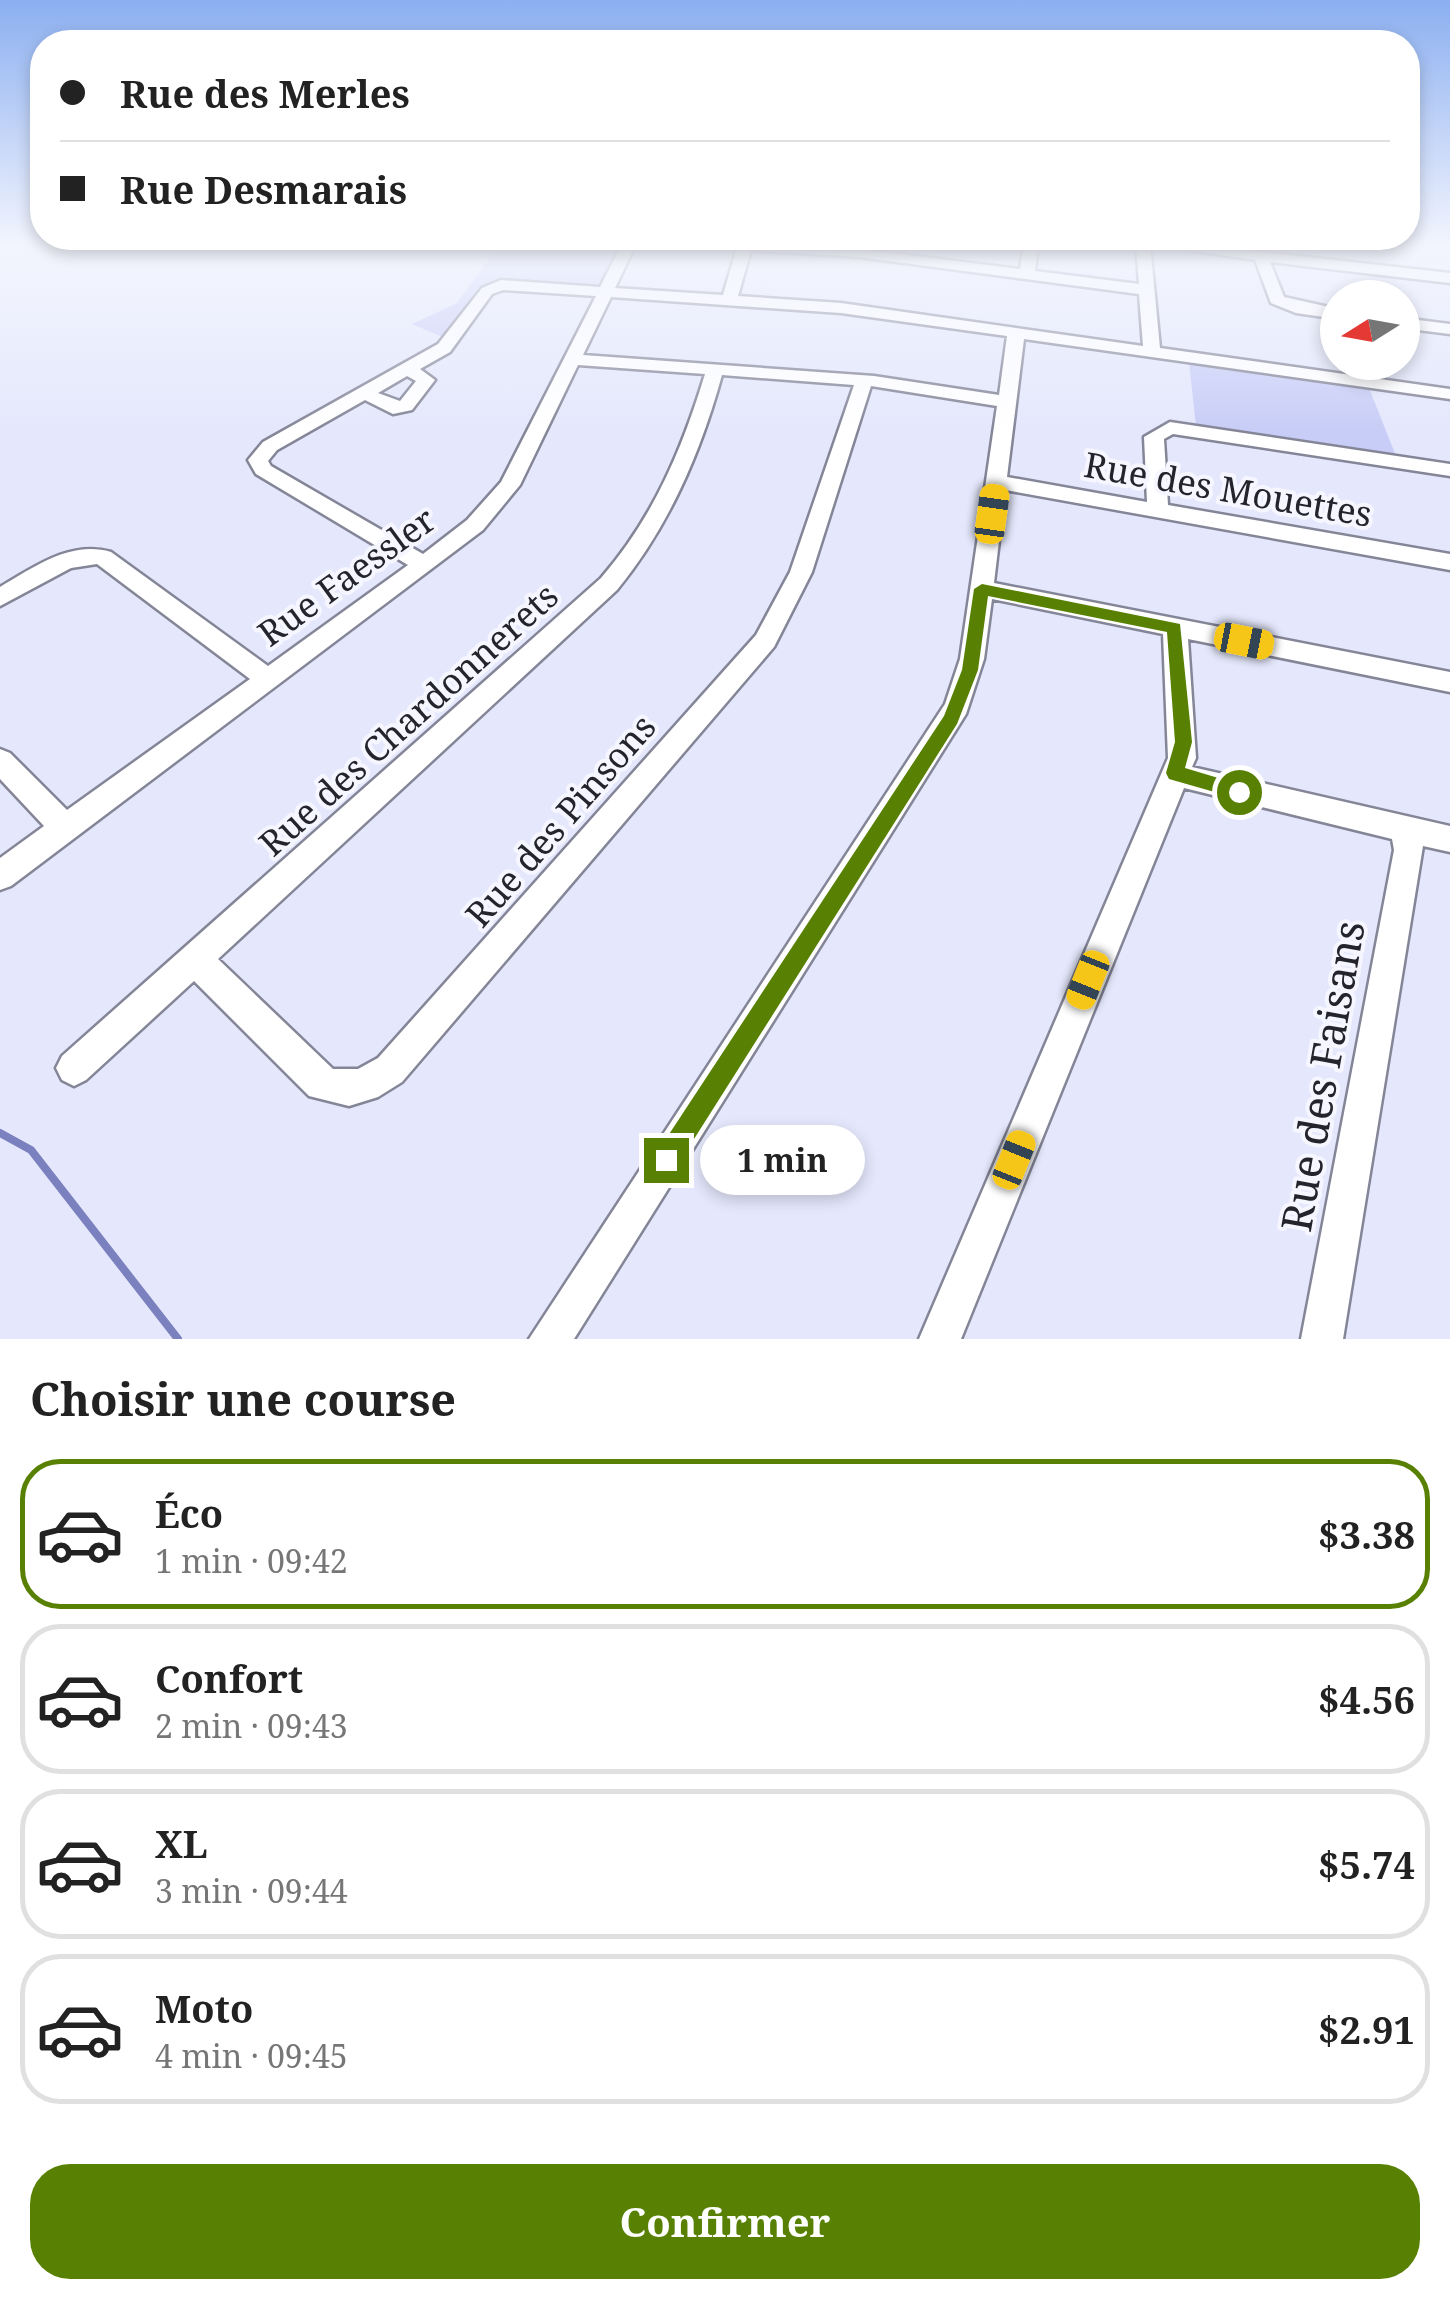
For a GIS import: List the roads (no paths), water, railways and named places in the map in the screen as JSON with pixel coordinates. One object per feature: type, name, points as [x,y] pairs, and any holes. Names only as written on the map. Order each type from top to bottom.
[{"type":"street","points":[[424,565],[259,466],[259,457],[266,449],[450,343],[475,306]]},
{"type":"street","name":"Rue Faessler","points":[[0,876],[476,525],[510,485],[599,306]]},
{"type":"street","points":[[820,306],[1450,394]]},
{"type":"street","points":[[1149,306],[1152,352]]},
{"type":"street","points":[[1292,306],[1320,311]]},
{"type":"street","points":[[1420,325],[1450,329]]},
{"type":"street","points":[[559,1335],[944,731],[970,670],[1016,333]]},
{"type":"street","points":[[574,359],[864,380],[1006,402]]},
{"type":"street","points":[[365,393],[393,408],[406,406],[426,381],[408,369]]},
{"type":"street","name":"Rue des Chardonnerets","points":[[74,1068],[542,648],[619,573],[644,539],[690,452],[715,370]]},
{"type":"street","name":"Rue des Pinsons","points":[[196,960],[322,1083],[355,1088],[390,1070],[765,642],[796,583],[864,380]]},
{"type":"street","points":[[1158,510],[1154,437],[1170,428],[1450,470]]},
{"type":"street","name":"Rue des Mouettes","points":[[996,482],[1450,562]]},
{"type":"street","points":[[0,598],[68,560],[99,556],[268,680]]},
{"type":"street","points":[[982,589],[1450,682]]},
{"type":"street","points":[[940,1339],[1175,773],[1184,742],[1174,628]]},
{"type":"street","points":[[0,762],[65,828]]},
{"type":"street","points":[[1175,773],[1206,784],[1450,840]]},
{"type":"street","name":"Rue des Faisans","points":[[1322,1339],[1409,850],[1404,829]]},
{"type":"waterway","points":[[0,1133],[31,1150],[178,1339]]}]
